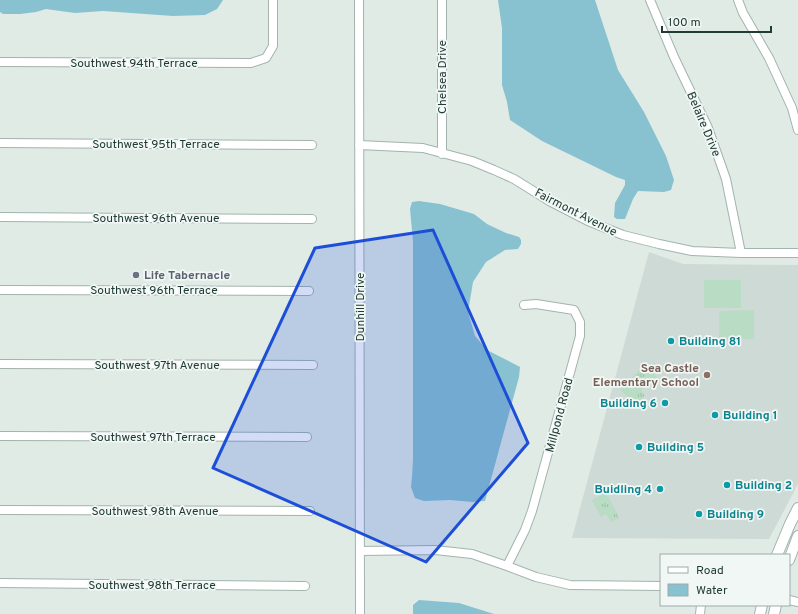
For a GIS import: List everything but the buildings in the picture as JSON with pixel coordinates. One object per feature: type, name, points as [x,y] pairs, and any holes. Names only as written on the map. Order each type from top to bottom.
[{"type":"street","name":"Southwest 94th Terrace","points":[[0,62],[251,63],[266,58],[273,46],[273,0]]},
{"type":"street","name":"Dunhill Drive","points":[[359,0],[360,614]]},
{"type":"street","name":"Chelsea Drive","points":[[442,0],[442,154]]},
{"type":"street","name":"Belaire Drive","points":[[651,0],[674,57],[708,128],[726,179],[741,253]]},
{"type":"street","points":[[738,0],[743,13],[772,65],[792,108],[798,130]]},
{"type":"street","name":"Southwest 95th Terrace","points":[[0,143],[312,145]]},
{"type":"street","name":"Fairmont Avenue","points":[[359,145],[423,148],[472,161],[514,179],[551,202],[588,221],[624,235],[659,244],[692,250],[741,253],[798,253]]},
{"type":"street","name":"Southwest 96th Avenue","points":[[0,217],[312,218]]},
{"type":"street","name":"Southwest 96th Terrace","points":[[0,290],[309,291]]},
{"type":"street","name":"Millpond Road","points":[[507,566],[525,530],[532,511],[580,336],[580,322],[574,310],[536,304],[524,305]]},
{"type":"street","name":"Southwest 97th Avenue","points":[[0,364],[313,365]]},
{"type":"street","name":"Southwest 97th Terrace","points":[[0,436],[307,437]]},
{"type":"street","points":[[777,554],[798,508]]},
{"type":"street","name":"Southwest 98th Avenue","points":[[0,510],[310,511]]},
{"type":"street","points":[[790,557],[798,536]]},
{"type":"street","points":[[360,551],[434,550],[472,554],[536,577],[570,585],[660,586]]},
{"type":"street","name":"Southwest 98th Terrace","points":[[0,584],[305,586]]},
{"type":"highlighted area","points":[[433,230],[528,443],[426,562],[213,468],[315,248]]},
{"type":"shaded area","name":"Sea Castle Elementary School","points":[[649,252],[683,264],[798,265],[798,484],[769,539],[572,538]]},
{"type":"green space","points":[[704,280],[741,280],[741,308],[704,308]]},
{"type":"green space","points":[[754,310],[754,339],[719,340],[719,311]]},
{"type":"green space","points":[[644,365],[660,380],[656,385],[651,381],[641,391],[645,395],[636,405],[620,390]]},
{"type":"green space","points":[[606,492],[619,518],[611,522],[606,514],[601,517],[592,500]]},
{"type":"water","points":[[0,0],[223,0],[217,9],[205,15],[173,16],[103,11],[75,13],[46,9],[20,14],[3,14],[0,12]]},
{"type":"water","points":[[498,0],[595,0],[618,70],[644,112],[666,156],[674,180],[671,190],[664,192],[638,191],[625,219],[617,219],[614,217],[615,203],[625,185],[625,180],[542,141],[510,120],[502,85],[502,28]]},
{"type":"water","points":[[419,201],[440,204],[474,214],[487,224],[519,237],[521,240],[521,244],[518,249],[505,250],[486,262],[473,282],[468,312],[475,336],[487,350],[520,367],[519,377],[485,501],[424,501],[415,498],[411,487],[413,460],[413,241],[410,209],[412,202]]},
{"type":"water","points":[[419,600],[459,603],[494,614],[413,614],[413,605]]},
{"type":"place","name":"Life Tabernacle","points":[[136,275]]},
{"type":"place","name":"Building 81","points":[[671,341]]},
{"type":"place","name":"Sea Castle Elementary School","points":[[707,375]]},
{"type":"place","name":"Building 6","points":[[665,403]]},
{"type":"place","name":"Building 1","points":[[715,415]]},
{"type":"place","name":"Building 5","points":[[639,447]]},
{"type":"place","name":"Building 2","points":[[727,485]]},
{"type":"place","name":"Buidling 4","points":[[660,489]]},
{"type":"place","name":"Building 9","points":[[699,514]]}]
